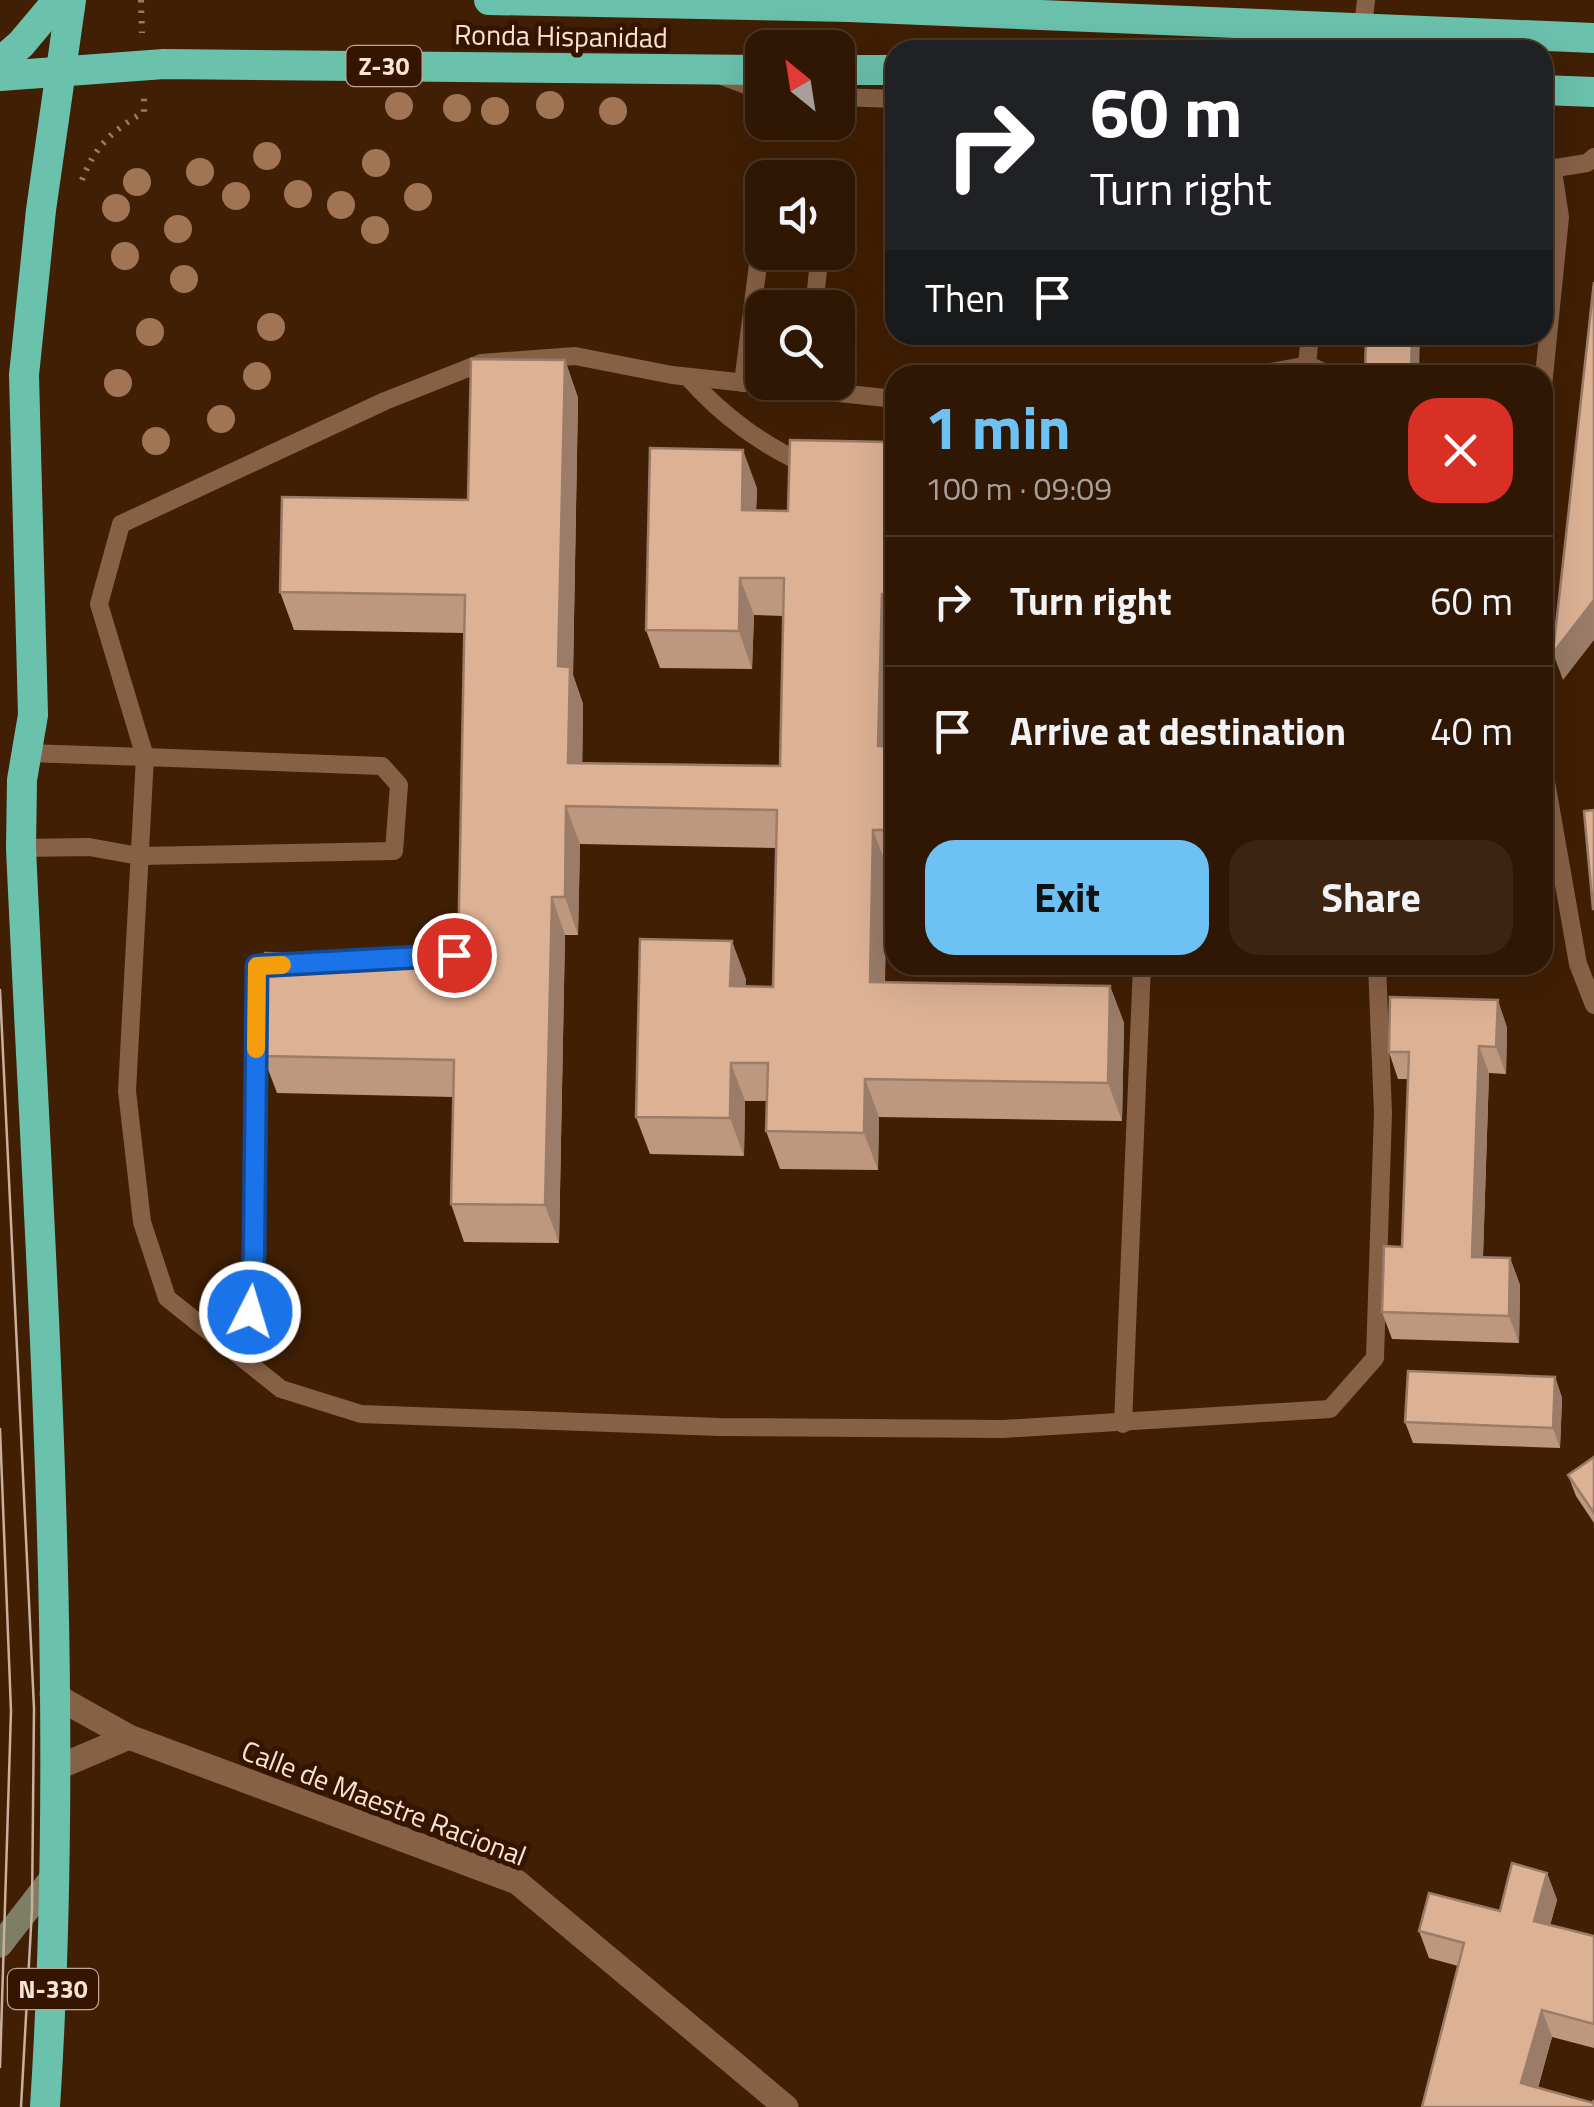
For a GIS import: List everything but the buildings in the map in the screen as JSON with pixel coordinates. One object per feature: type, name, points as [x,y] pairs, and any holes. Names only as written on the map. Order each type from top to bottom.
[{"type":"highway","points":[[0,62],[22,44],[58,0]]},
{"type":"highway","points":[[60,70],[71,0]]},
{"type":"highway","name":"Ronda Hispanidad","points":[[489,0],[1365,13],[1594,38]]},
{"type":"highway","name":"Ronda Hispanidad","points":[[0,76],[143,66],[745,70]]},
{"type":"highway","name":"N-330","points":[[45,2107],[57,1871],[52,1432],[21,848],[33,714],[24,374],[60,70]]},
{"type":"highway","points":[[855,70],[885,70]]},
{"type":"highway","points":[[1553,90],[1594,92]]},
{"type":"street","name":"Calle de Maestre Racional","points":[[52,1694],[129,1738],[518,1882],[786,2107]]},
{"type":"street","points":[[54,1769],[129,1738]]},
{"type":"street","points":[[0,1945],[57,1871]]},
{"type":"lane","points":[[708,70],[745,84]]},
{"type":"lane","points":[[855,98],[885,99]]},
{"type":"lane","points":[[1553,169],[1594,157]]},
{"type":"lane","points":[[1553,190],[1560,218],[1553,287]]},
{"type":"lane","points":[[757,270],[743,383],[575,356],[481,363],[385,401],[120,524],[99,604],[145,757],[128,1091],[142,1222],[167,1298],[281,1389],[361,1414],[738,1427],[1003,1429],[1330,1409],[1375,1358],[1382,1113],[1377,975]]},
{"type":"lane","points":[[688,377],[712,404],[777,450],[808,466],[826,466]]},
{"type":"lane","points":[[855,393],[885,398]]},
{"type":"lane","points":[[21,848],[89,848],[139,856],[394,852],[399,785],[382,766],[27,754]]},
{"type":"lane","points":[[1553,822],[1578,964],[1594,1005]]},
{"type":"lane","points":[[375,959],[454,955]]},
{"type":"lane","points":[[231,1349],[250,1312],[257,966],[316,963]]},
{"type":"lane","points":[[1123,1424],[1142,975]]},
{"type":"path","points":[[80,185],[98,146],[118,127],[144,112],[141,0]]},
{"type":"tram line","points":[[0,990],[34,1708],[32,1909],[21,2107]]},
{"type":"tram line","points":[[0,1429],[11,1711],[0,2067]]},
{"type":"slow traffic","points":[[256,1049],[257,966],[282,965]]},
{"type":"route","points":[[250,1312],[257,966],[454,955]]}]
